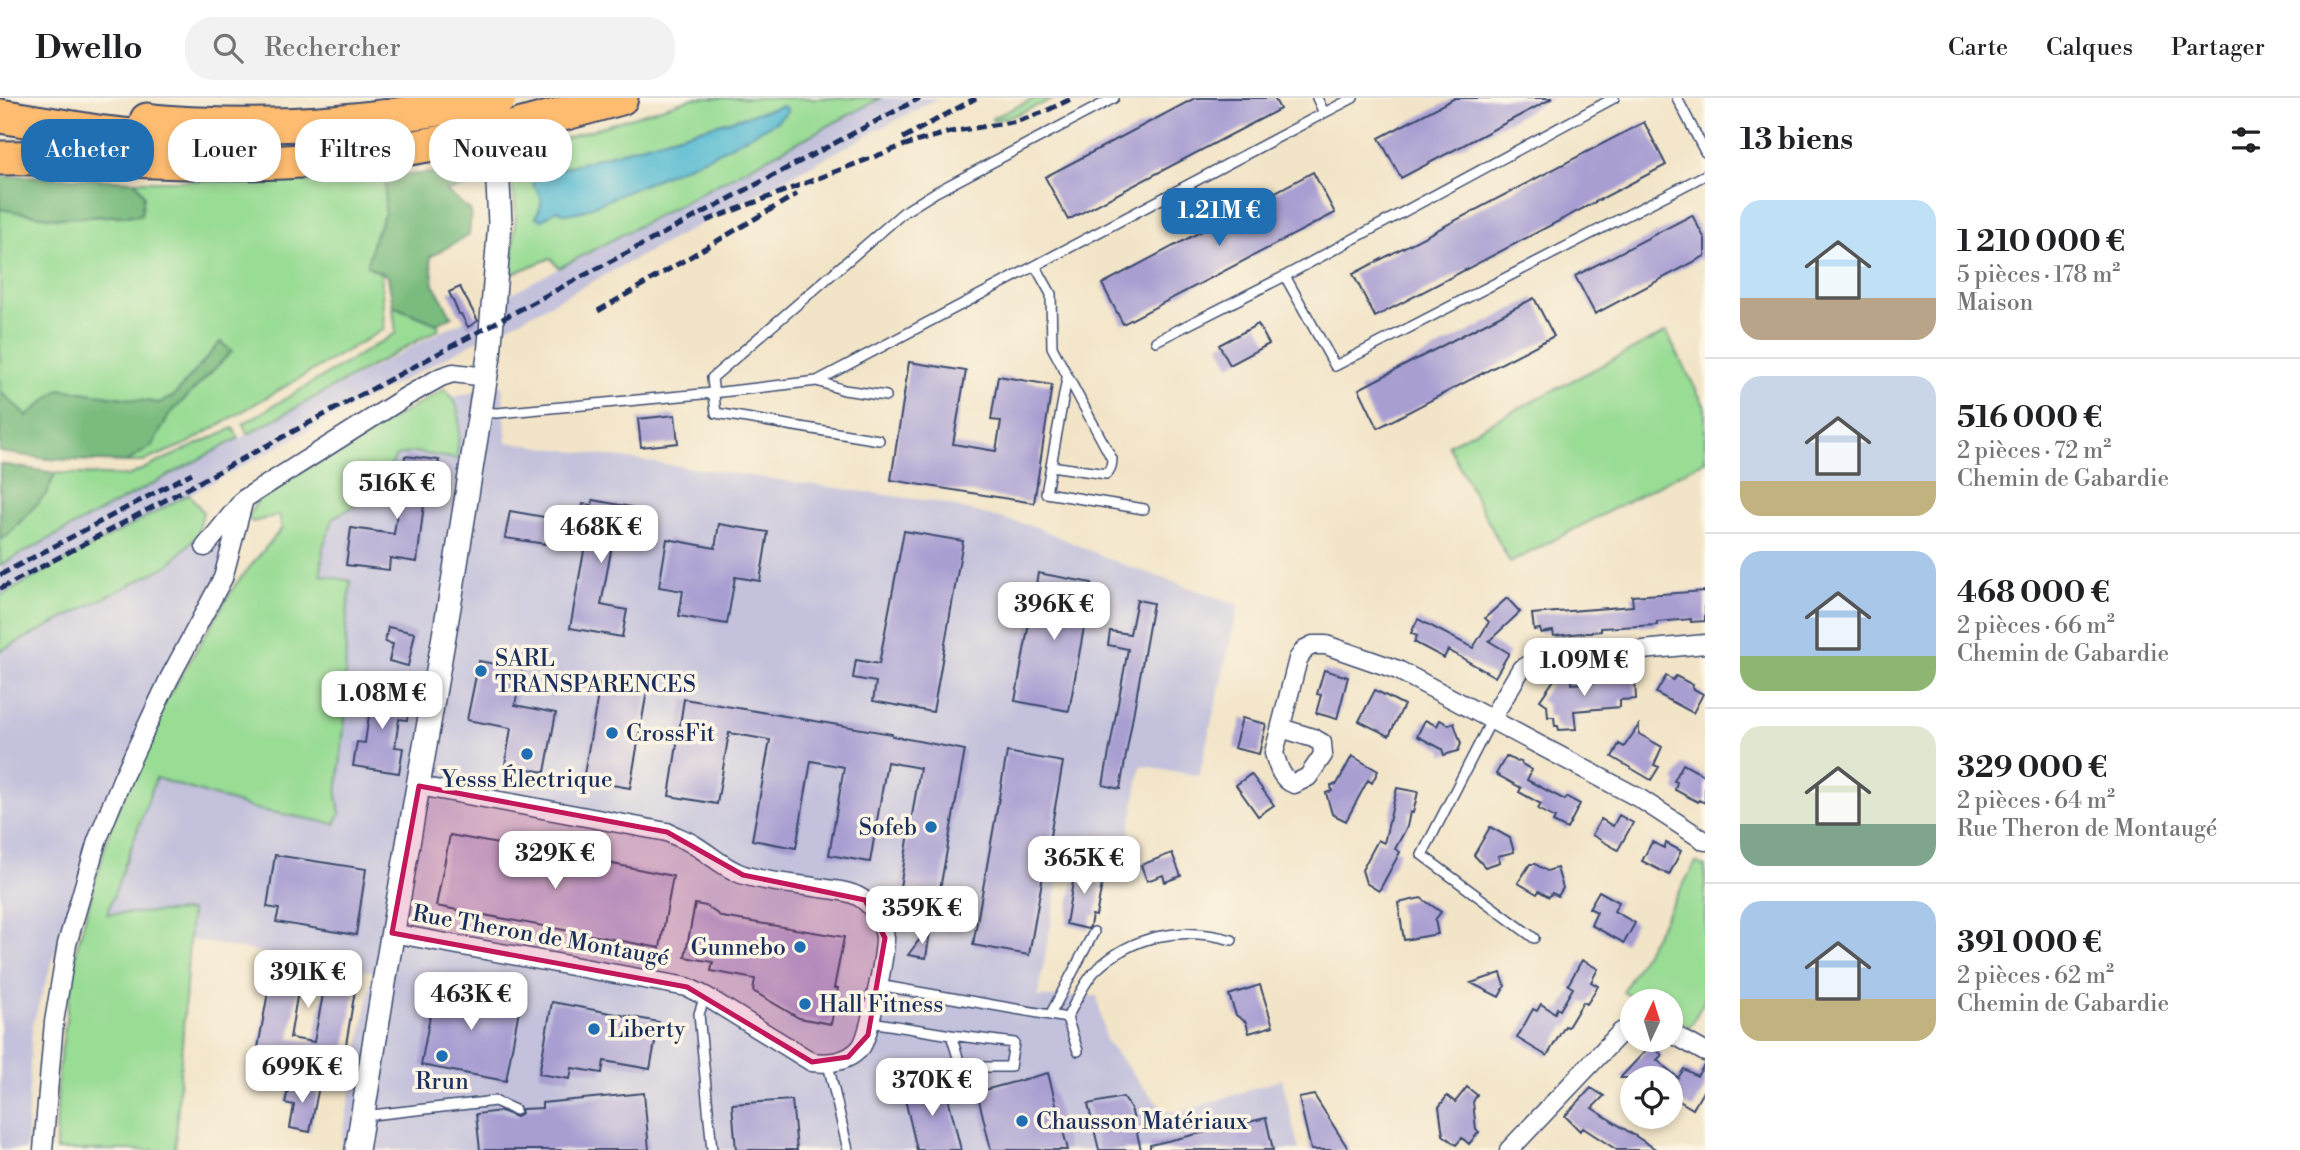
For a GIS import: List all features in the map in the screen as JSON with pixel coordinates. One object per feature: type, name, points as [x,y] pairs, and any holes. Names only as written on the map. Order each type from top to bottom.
[{"type":"highway","points":[[20,98],[70,109],[152,121],[276,126],[347,122],[410,114],[490,113],[621,98]]},
{"type":"highway","points":[[142,98],[228,107],[307,108],[369,105],[416,98]]},
{"type":"highway","points":[[0,116],[181,142],[322,145],[368,141],[490,113],[578,98]]},
{"type":"highway","points":[[0,158],[284,162],[371,155],[490,113]]},
{"type":"street","points":[[357,1150],[493,324],[500,223],[490,113]]},
{"type":"street","points":[[205,547],[244,499],[441,377],[453,373],[485,377]]},
{"type":"street","points":[[43,1150],[54,1023],[67,944],[97,841],[123,777],[169,679],[223,578],[244,499]]},
{"type":"street","points":[[1281,729],[1298,659],[1305,649],[1313,645],[1326,645],[1398,670],[1492,718],[1639,798],[1705,841]]},
{"type":"street","points":[[1492,718],[1521,669],[1533,662],[1705,645]]},
{"type":"street","points":[[419,786],[667,832],[743,875],[847,892],[865,900],[875,913],[885,938],[868,1035],[860,1048],[848,1057],[828,1064]]},
{"type":"street","name":"Rue Theron de Montaugé","points":[[392,933],[687,987],[812,1062],[828,1064]]},
{"type":"street","points":[[1509,1150],[1620,1033]]},
{"type":"street","points":[[1684,1041],[1705,1052]]},
{"type":"lane","points":[[879,440],[716,413],[712,378],[904,212],[936,192],[1114,98]]},
{"type":"lane","points":[[1317,98],[1324,114]]},
{"type":"lane","points":[[480,411],[497,413],[817,381],[1353,98]]},
{"type":"lane","points":[[1156,341],[1285,276],[1615,98]]},
{"type":"lane","points":[[1677,98],[1705,152]]},
{"type":"lane","points":[[1285,276],[1335,366],[1705,175]]},
{"type":"lane","points":[[1036,267],[1051,295],[1052,347],[1112,464],[1106,474],[1051,466]]},
{"type":"lane","points":[[1067,378],[1046,493],[1144,509]]},
{"type":"lane","points":[[817,381],[844,390],[886,396]]},
{"type":"lane","points":[[1492,718],[1422,855],[1534,938]]},
{"type":"lane","points":[[1050,1015],[1094,932]]},
{"type":"lane","points":[[1078,1051],[1067,1018],[1094,973],[1121,951],[1152,936],[1207,933],[1232,940]]},
{"type":"lane","points":[[878,985],[1067,1018]]},
{"type":"lane","points":[[705,996],[699,1014],[712,1150]]},
{"type":"lane","points":[[870,1022],[1014,1043],[1010,1067],[961,1067],[951,1035]]},
{"type":"lane","points":[[828,1064],[848,1150]]},
{"type":"lane","points":[[363,1113],[372,1115],[495,1101],[515,1110]]},
{"type":"highlighted area","points":[[419,786],[667,832],[743,875],[865,900],[885,938],[868,1035],[848,1057],[812,1062],[687,987],[392,933]]},
{"type":"shaded area","points":[[881,98],[938,98],[505,328],[504,322],[481,334],[480,339],[0,596],[0,566],[440,332],[481,313],[482,316],[507,302],[508,295]]},
{"type":"shaded area","points":[[502,385],[507,442],[936,502],[1036,527],[1111,560],[1239,605],[1199,776],[1141,765],[1124,864],[1063,855],[1038,997],[1097,996],[1106,1041],[1156,1102],[1168,1112],[1185,1111],[1282,1079],[1299,1150],[340,1150],[373,972],[190,940],[191,911],[106,915],[156,778],[255,809],[335,823],[340,814],[337,795],[345,718],[346,625],[351,581],[282,567],[454,397]]},
{"type":"shaded area","points":[[198,535],[211,539],[222,547],[226,557],[59,940],[32,1026],[26,1150],[0,1150],[0,651],[169,565]]},
{"type":"green space","points":[[693,98],[881,98],[559,268],[551,258],[511,274],[516,212],[512,182],[539,182],[541,201],[536,217],[557,210],[566,214],[582,211],[715,154],[786,108],[781,106],[572,165],[572,136]]},
{"type":"green space","points":[[1036,98],[1056,98],[993,121],[992,118]]},
{"type":"green space","points":[[429,173],[429,182],[480,182],[446,191],[471,211],[469,235],[430,257],[434,285],[452,317],[437,324],[393,306],[388,276],[367,266],[373,241],[385,213],[385,182],[415,182],[415,174]]},
{"type":"green space","points":[[21,176],[21,182],[136,182],[144,195],[141,215],[54,218],[0,209],[0,177]]},
{"type":"green space","points":[[136,182],[385,182],[385,213],[373,241],[367,266],[381,273],[384,329],[188,443],[142,462],[126,462],[152,446],[169,415],[231,351],[221,342],[173,397],[159,403],[60,389],[27,416],[0,391],[0,209],[54,218],[141,215],[144,195]]},
{"type":"green space","points":[[393,306],[437,324],[439,329],[248,434],[243,424],[396,333]]},
{"type":"green space","points":[[1666,332],[1705,407],[1705,461],[1510,563],[1448,445]]},
{"type":"green space","points":[[220,342],[232,351],[169,415],[152,446],[126,462],[48,459],[0,452],[0,391],[27,416],[60,389],[159,403],[173,397]]},
{"type":"green space","points":[[445,389],[452,396],[458,412],[457,459],[414,452],[396,456],[376,495],[334,517],[323,547],[321,575],[351,581],[346,625],[345,718],[337,795],[340,814],[335,824],[255,809],[156,778],[107,914],[191,911],[175,1150],[56,1150],[58,1073],[77,947],[112,822],[166,701],[235,585],[282,528],[279,515],[252,522],[248,517],[257,501],[299,473]]},
{"type":"green space","points":[[233,428],[239,438],[0,565],[0,540],[8,535],[47,493],[55,473],[128,476]]},
{"type":"green space","points":[[0,464],[55,473],[47,493],[8,535],[0,540]]},
{"type":"green space","points":[[189,494],[203,512],[198,535],[169,565],[0,651],[0,596]]},
{"type":"green space","points":[[1696,862],[1705,867],[1705,999],[1690,1027],[1684,1024],[1684,989],[1625,989]]},
{"type":"water","points":[[782,106],[788,111],[776,122],[715,154],[582,211],[566,214],[557,210],[542,220],[536,217],[542,201],[533,182],[572,182],[572,165]]},
{"type":"building","points":[[1195,98],[1274,98],[1280,109],[1068,220],[1045,177]]},
{"type":"building","points":[[1455,98],[1553,98],[1401,178],[1379,138]]},
{"type":"building","points":[[1644,122],[1666,165],[1375,317],[1353,274]]},
{"type":"building","points":[[1313,172],[1335,213],[1123,324],[1102,284]]},
{"type":"building","points":[[1692,215],[1705,239],[1705,256],[1595,314],[1575,276]]},
{"type":"building","points":[[460,287],[478,321],[468,327],[449,292]]},
{"type":"building","points":[[1534,298],[1554,336],[1378,428],[1359,389]]},
{"type":"building","points":[[1258,324],[1269,344],[1230,365],[1219,345]]},
{"type":"building","points":[[909,362],[966,371],[953,444],[996,451],[1001,421],[991,420],[998,376],[1052,385],[1034,503],[891,480]]},
{"type":"building","points":[[675,415],[678,443],[641,447],[638,419]]},
{"type":"building","points":[[405,456],[439,460],[435,489],[426,488],[417,562],[390,558],[389,570],[346,565],[351,528],[394,534]]},
{"type":"building","points":[[593,500],[631,507],[630,512],[641,514],[636,544],[613,540],[601,605],[627,610],[622,637],[570,628],[586,540],[577,538],[583,504],[592,505]]},
{"type":"building","points":[[510,511],[550,518],[546,544],[505,538]]},
{"type":"building","points":[[719,524],[768,532],[760,581],[735,577],[727,624],[679,616],[683,591],[659,587],[667,539],[715,548]]},
{"type":"building","points":[[904,531],[963,541],[933,712],[873,701],[876,682],[853,678],[856,660],[879,664]]},
{"type":"building","points":[[1038,573],[1092,583],[1069,711],[1015,701]]},
{"type":"building","points":[[1705,591],[1705,621],[1691,622],[1691,619],[1657,622],[1657,625],[1601,628],[1601,631],[1554,636],[1553,631],[1541,633],[1540,629],[1534,630],[1532,614],[1633,606],[1632,596]]},
{"type":"building","points":[[1507,598],[1520,612],[1489,641],[1509,653],[1495,677],[1448,650],[1444,658],[1414,642],[1417,636],[1411,633],[1418,619],[1473,648],[1489,622],[1485,618]]},
{"type":"building","points":[[1137,600],[1153,603],[1120,789],[1103,785],[1128,649],[1108,645],[1110,631],[1130,634]]},
{"type":"building","points":[[388,627],[415,633],[408,666],[389,661],[393,644],[385,642]]},
{"type":"building","points":[[479,661],[522,669],[515,705],[556,713],[545,772],[505,765],[511,728],[467,720]]},
{"type":"building","points":[[1324,670],[1348,677],[1337,719],[1316,713],[1321,695],[1317,694]]},
{"type":"building","points":[[1666,676],[1673,680],[1676,676],[1703,694],[1693,713],[1656,693]]},
{"type":"building","points":[[1571,677],[1572,684],[1635,679],[1636,699],[1620,700],[1620,707],[1574,711],[1576,729],[1559,730],[1558,726],[1555,726],[1554,717],[1548,717],[1547,705],[1540,700],[1554,680]]},
{"type":"building","points":[[600,683],[647,691],[630,788],[583,780]]},
{"type":"building","points":[[364,690],[410,696],[407,720],[399,719],[395,747],[403,748],[399,773],[353,766],[357,742],[365,743],[369,715],[361,714]]},
{"type":"building","points":[[1375,690],[1404,705],[1389,736],[1359,721]]},
{"type":"building","points":[[684,699],[892,734],[965,750],[935,917],[915,913],[919,890],[900,887],[920,768],[887,762],[870,862],[829,855],[844,767],[811,761],[796,848],[752,840],[770,740],[729,733],[717,804],[669,796]]},
{"type":"building","points":[[1242,718],[1266,724],[1259,754],[1234,748]]},
{"type":"building","points":[[1425,720],[1437,726],[1440,720],[1449,725],[1454,723],[1461,744],[1458,751],[1444,755],[1442,749],[1417,736]]},
{"type":"building","points":[[1639,725],[1639,734],[1662,747],[1654,765],[1659,767],[1651,780],[1612,757],[1619,744],[1624,747]]},
{"type":"building","points":[[1007,752],[1063,762],[1029,955],[973,945]]},
{"type":"building","points":[[1352,756],[1378,771],[1372,783],[1368,780],[1346,821],[1332,814],[1326,793],[1332,791],[1331,785],[1337,784]]},
{"type":"building","points":[[1506,756],[1517,762],[1521,761],[1532,770],[1527,780],[1565,800],[1567,797],[1580,804],[1567,829],[1553,822],[1555,818],[1538,809],[1541,804],[1519,792],[1521,788],[1496,774]]},
{"type":"building","points":[[1683,764],[1705,776],[1705,803],[1675,790],[1677,782],[1674,781]]},
{"type":"building","points":[[1251,774],[1274,805],[1258,816],[1236,785]]},
{"type":"building","points":[[1397,788],[1418,792],[1413,813],[1410,812],[1407,827],[1395,849],[1400,852],[1379,891],[1366,883],[1362,870],[1378,840],[1384,843]]},
{"type":"building","points":[[1619,815],[1633,823],[1618,850],[1592,835],[1601,819],[1613,826]]},
{"type":"building","points":[[1490,827],[1510,838],[1514,852],[1498,856],[1500,862],[1485,867],[1474,855]]},
{"type":"building","points":[[450,835],[673,876],[660,948],[436,906]]},
{"type":"building","points":[[1652,842],[1664,848],[1666,843],[1681,851],[1669,875],[1642,861]]},
{"type":"building","points":[[1172,853],[1181,876],[1165,882],[1163,875],[1147,881],[1141,865]]},
{"type":"building","points":[[275,855],[366,869],[356,935],[276,922],[279,909],[267,907]]},
{"type":"building","points":[[1076,864],[1100,868],[1098,883],[1102,884],[1096,916],[1092,915],[1088,929],[1066,924]]},
{"type":"building","points":[[1530,864],[1547,871],[1557,868],[1563,888],[1558,896],[1552,893],[1549,897],[1539,891],[1537,894],[1518,883]]},
{"type":"building","points":[[1599,891],[1619,902],[1614,911],[1635,923],[1624,943],[1591,925],[1597,912],[1589,908]]},
{"type":"building","points":[[1421,898],[1441,912],[1435,920],[1438,934],[1404,940],[1398,903]]},
{"type":"building","points":[[695,904],[706,906],[722,917],[844,937],[834,988],[838,988],[831,1024],[799,1018],[753,991],[755,979],[711,971],[713,962],[685,957]]},
{"type":"building","points":[[931,924],[926,958],[908,955]]},
{"type":"building","points":[[274,958],[358,972],[343,1063],[258,1048]],"holes":[[[299,985],[324,989],[314,1042],[290,1038]]]},
{"type":"building","points":[[1582,960],[1598,969],[1591,982],[1598,986],[1587,1004],[1583,1002],[1568,1027],[1565,1026],[1547,1056],[1517,1038],[1533,1009],[1537,1011],[1541,1004],[1555,1013],[1557,1008],[1560,1010],[1573,988],[1568,985]]},
{"type":"building","points":[[1501,973],[1505,986],[1499,997],[1471,983]]},
{"type":"building","points":[[436,983],[521,998],[506,1081],[421,1065]]},
{"type":"building","points":[[1260,985],[1273,1026],[1249,1033],[1246,1022],[1236,1015],[1229,995]]},
{"type":"building","points":[[552,1002],[659,1022],[650,1069],[604,1061],[602,1073],[572,1068],[570,1079],[539,1074]]},
{"type":"building","points":[[1644,1052],[1659,1052],[1662,1055],[1657,1060],[1664,1066],[1631,1066]]},
{"type":"building","points":[[1705,1064],[1705,1088],[1693,1109],[1683,1103],[1683,1070],[1697,1076]]},
{"type":"building","name":"Chausson Matériaux","points":[[1048,1073],[1068,1150],[991,1150],[977,1092]]},
{"type":"building","points":[[290,1081],[319,1086],[310,1132],[290,1128],[294,1105],[285,1103]]},
{"type":"building","points":[[944,1081],[961,1150],[917,1150],[903,1091]]},
{"type":"building","points":[[1467,1087],[1477,1095],[1473,1102],[1476,1130],[1479,1132],[1469,1144],[1462,1138],[1456,1145],[1443,1135],[1439,1107],[1447,1096],[1455,1102]]},
{"type":"building","points":[[1591,1088],[1604,1096],[1592,1108],[1620,1126],[1620,1129],[1624,1129],[1657,1150],[1617,1150],[1583,1128],[1580,1131],[1565,1116]]},
{"type":"building","points":[[644,1093],[649,1150],[480,1150],[476,1114],[501,1111],[516,1117],[522,1109],[542,1108],[542,1103]]},
{"type":"building","points":[[1314,1095],[1349,1150],[1311,1150],[1299,1098]]},
{"type":"building","points":[[1123,1097],[1131,1108],[1141,1150],[1099,1150],[1088,1104]]},
{"type":"building","points":[[792,1100],[797,1150],[736,1150],[732,1104]]},
{"type":"building","points":[[1266,1118],[1273,1150],[1150,1150],[1150,1145]]},
{"type":"railway","points":[[0,589],[920,98]]},
{"type":"railway","points":[[903,138],[976,98]]},
{"type":"railway","points":[[706,221],[905,145],[950,132],[1018,121],[1073,98]]},
{"type":"railway","points":[[598,311],[797,194]]},
{"type":"railway","points":[[0,575],[192,473]]},
{"type":"place","name":"SARL TRANSPARENCES","points":[[481,671]]},
{"type":"place","name":"CrossFit","points":[[612,733]]},
{"type":"place","name":"Yesss Électrique","points":[[527,754]]},
{"type":"place","name":"Sofeb","points":[[931,827]]},
{"type":"place","name":"Gunnebo","points":[[800,947]]},
{"type":"place","name":"Hall Fitness","points":[[805,1004]]},
{"type":"place","name":"Liberty","points":[[594,1029]]},
{"type":"place","name":"Rrun","points":[[442,1056]]},
{"type":"place","name":"Chausson Matériaux","points":[[1022,1121]]}]
